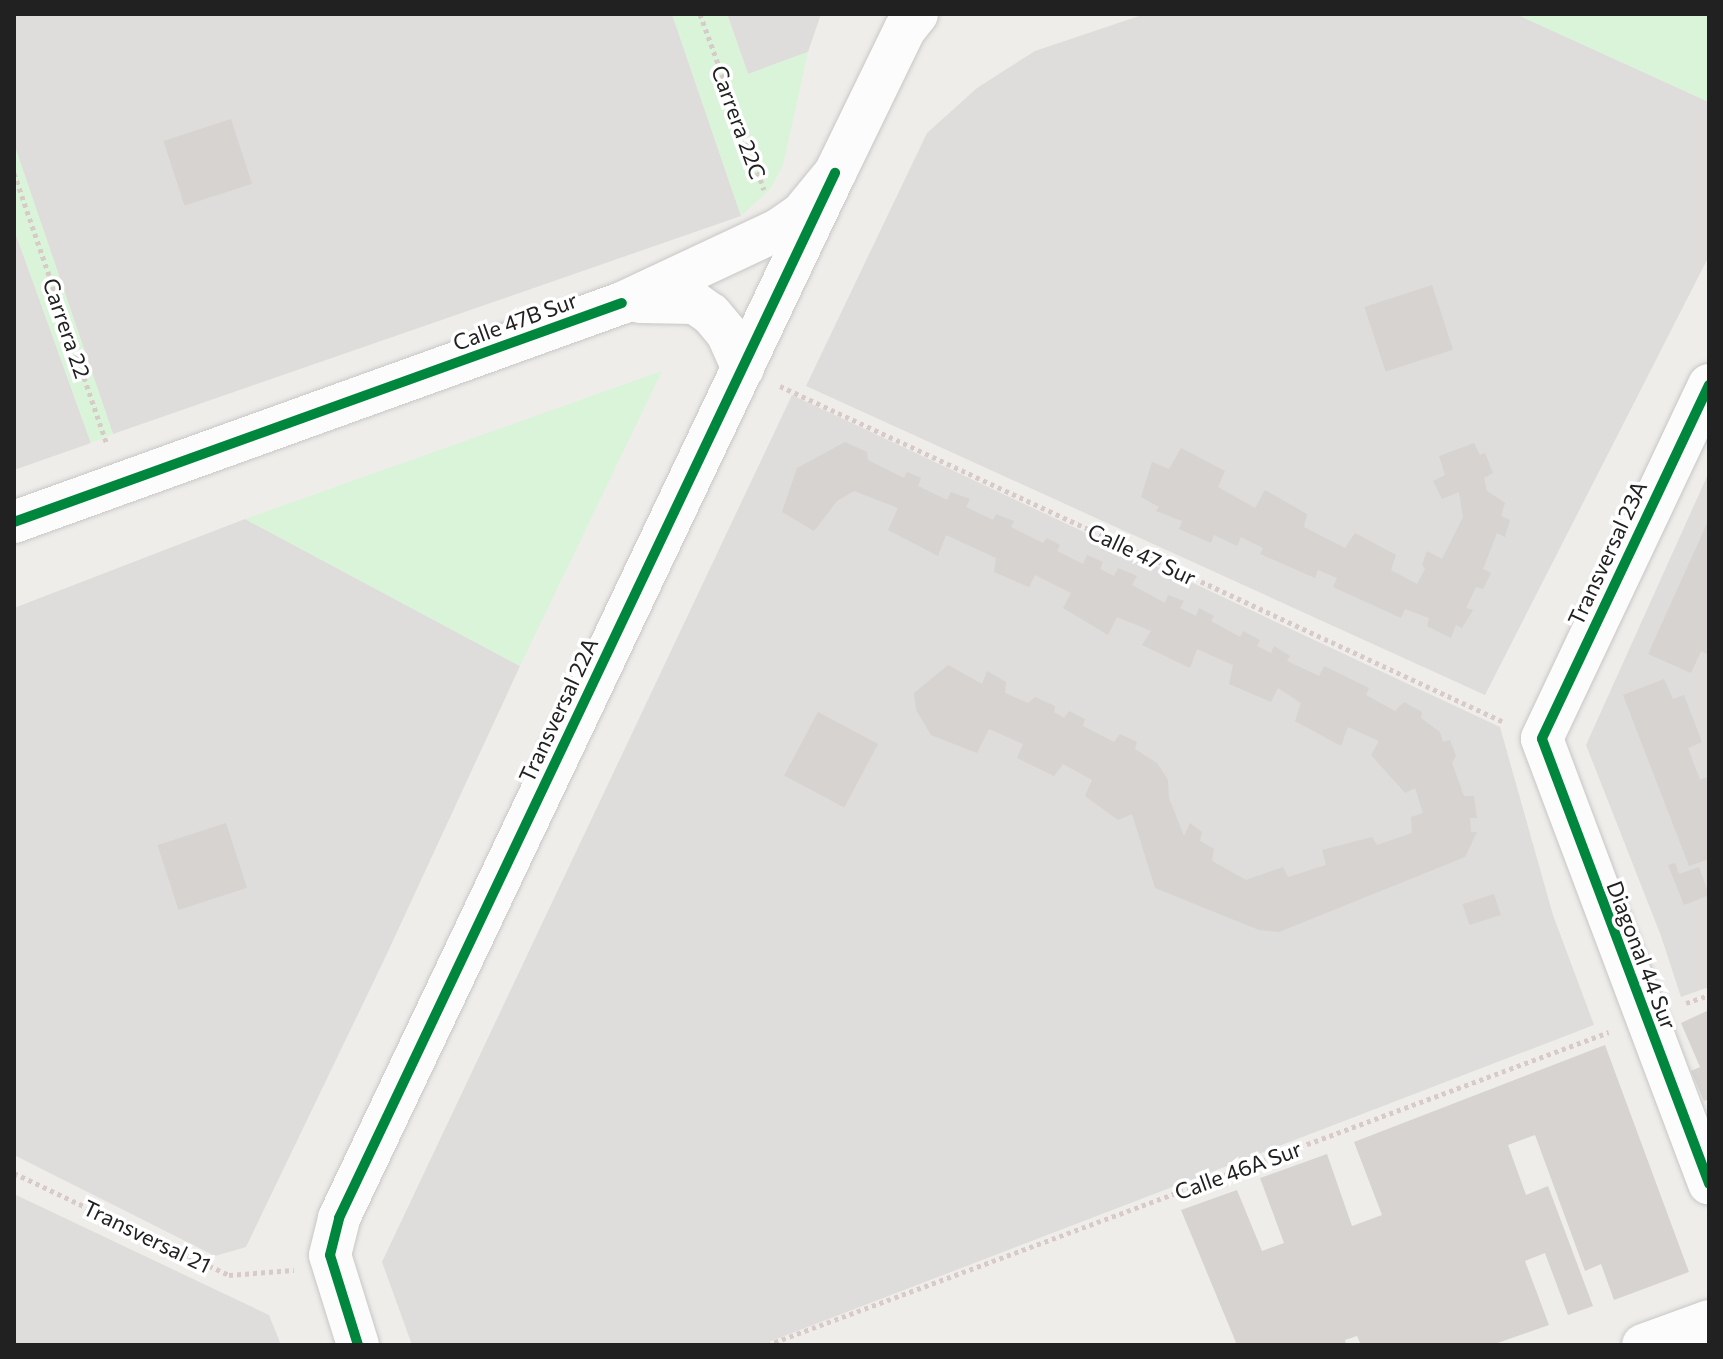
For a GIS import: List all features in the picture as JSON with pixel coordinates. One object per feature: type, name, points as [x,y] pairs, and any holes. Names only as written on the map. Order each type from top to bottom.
[{"type":"street","name":"Calle 47B Sur","points":[[14,522],[622,303],[778,230],[802,213],[835,173],[905,29],[917,14]]},
{"type":"street","name":"Transversal 22A","points":[[333,1267],[331,1242],[339,1218],[835,173]]},
{"type":"street","points":[[622,303],[664,300],[695,303],[711,314],[727,333],[743,369]]},
{"type":"street","name":"Transversal 23A","points":[[1542,739],[1709,385]]},
{"type":"street","name":"Diagonal 44 Sur","points":[[1542,739],[1644,1019],[1709,1184]]},
{"type":"street","points":[[333,1267],[358,1345]]},
{"type":"street","points":[[1643,1345],[1709,1321]]},
{"type":"shaded area","points":[[14,14],[672,14],[741,216],[113,434],[14,144]]},
{"type":"shaded area","points":[[727,14],[821,14],[808,52],[748,74]]},
{"type":"shaded area","points":[[1145,14],[1516,14],[1709,102],[1709,256],[1485,695],[806,386],[927,133],[977,88],[1035,51]]},
{"type":"shaded area","points":[[14,229],[91,443],[14,470]]},
{"type":"shaded area","points":[[792,395],[1500,727],[1553,915],[1594,1025],[761,1345],[412,1345],[382,1262]]},
{"type":"shaded area","points":[[1709,472],[1709,987],[1681,997],[1661,936],[1586,745]]},
{"type":"shaded area","points":[[245,519],[520,666],[385,958],[246,1247],[215,1256],[14,1155],[14,608]]},
{"type":"shaded area","points":[[14,1194],[269,1315],[281,1345],[14,1345]]},
{"type":"green space","points":[[672,14],[727,14],[748,74],[808,52],[783,165],[771,188],[741,216]]},
{"type":"green space","points":[[1516,14],[1709,14],[1709,102]]},
{"type":"green space","points":[[14,144],[113,434],[91,443],[14,229]]},
{"type":"green space","points":[[662,371],[520,666],[245,519]]},
{"type":"building","points":[[231,119],[252,184],[184,206],[163,141]]},
{"type":"building","points":[[1432,285],[1453,350],[1385,372],[1364,307]]},
{"type":"building","points":[[845,442],[867,452],[868,460],[904,478],[907,472],[921,478],[918,486],[947,500],[951,492],[970,499],[966,507],[993,520],[996,514],[1014,521],[1011,527],[1043,543],[1047,538],[1060,545],[1057,551],[1083,564],[1087,555],[1103,562],[1100,569],[1114,576],[1118,568],[1137,576],[1132,585],[1165,603],[1168,595],[1184,601],[1180,608],[1196,616],[1199,608],[1214,616],[1211,621],[1240,637],[1243,631],[1260,640],[1257,646],[1271,653],[1274,646],[1290,656],[1287,661],[1319,676],[1324,666],[1369,688],[1366,695],[1395,711],[1404,702],[1422,712],[1421,718],[1440,732],[1443,742],[1450,740],[1456,756],[1452,763],[1464,796],[1474,796],[1477,818],[1470,818],[1471,832],[1477,832],[1465,857],[1279,932],[1259,930],[1155,888],[1132,814],[1118,820],[1085,796],[1092,780],[1063,764],[1054,776],[1017,758],[1023,744],[989,729],[977,753],[931,735],[916,710],[914,693],[948,665],[982,684],[987,671],[1006,682],[1005,693],[1028,703],[1035,697],[1055,706],[1054,712],[1064,718],[1069,711],[1085,719],[1083,726],[1114,742],[1120,734],[1137,742],[1135,749],[1157,763],[1168,780],[1169,798],[1184,836],[1190,823],[1202,832],[1200,841],[1214,849],[1212,861],[1246,880],[1283,867],[1288,877],[1326,865],[1322,850],[1372,837],[1377,845],[1412,833],[1411,817],[1423,813],[1415,788],[1405,793],[1371,755],[1379,741],[1348,727],[1341,746],[1295,721],[1301,703],[1278,688],[1271,702],[1229,684],[1233,665],[1197,649],[1190,668],[1142,645],[1151,631],[1117,617],[1108,635],[1063,608],[1071,593],[1035,575],[1029,587],[994,572],[996,558],[946,535],[938,556],[888,530],[898,508],[854,491],[837,501],[814,531],[782,512],[797,468]]},
{"type":"building","points":[[1474,443],[1480,455],[1485,453],[1493,473],[1484,478],[1487,491],[1505,503],[1501,516],[1510,520],[1505,537],[1497,533],[1483,569],[1491,573],[1483,589],[1476,587],[1466,608],[1473,610],[1462,628],[1456,625],[1451,638],[1427,626],[1429,618],[1405,609],[1401,618],[1333,587],[1337,578],[1318,570],[1315,578],[1260,554],[1263,548],[1241,537],[1237,546],[1214,535],[1211,543],[1179,529],[1182,521],[1156,511],[1159,507],[1141,497],[1152,462],[1169,469],[1181,448],[1225,471],[1218,487],[1255,508],[1265,490],[1307,514],[1304,527],[1345,548],[1355,533],[1396,555],[1391,570],[1417,584],[1425,569],[1422,565],[1427,551],[1442,559],[1463,517],[1459,492],[1442,499],[1433,481],[1445,475],[1439,456]]},
{"type":"building","points":[[1709,519],[1709,655],[1701,651],[1691,673],[1648,654]]},
{"type":"building","points":[[1664,679],[1673,699],[1684,695],[1702,742],[1688,748],[1700,780],[1709,776],[1709,859],[1689,866],[1623,695]]},
{"type":"building","points":[[818,712],[878,744],[844,807],[784,776]]},
{"type":"building","points":[[226,823],[247,888],[179,910],[158,845]]},
{"type":"building","points":[[1675,863],[1679,874],[1699,867],[1709,895],[1684,905],[1668,865]]},
{"type":"building","points":[[1494,894],[1501,915],[1469,925],[1463,904]]},
{"type":"building","points":[[1709,1010],[1709,1099],[1704,1101],[1691,1071],[1700,1067],[1681,1023]]},
{"type":"building","points":[[1605,1045],[1689,1272],[1614,1300],[1601,1264],[1585,1271],[1535,1135],[1508,1145],[1526,1195],[1548,1186],[1593,1306],[1568,1315],[1545,1253],[1525,1261],[1549,1325],[1492,1345],[1361,1345],[1357,1336],[1345,1340],[1346,1345],[1237,1345],[1181,1210],[1237,1190],[1262,1251],[1284,1243],[1260,1178],[1327,1154],[1352,1226],[1382,1215],[1354,1142]]},
{"type":"cycle path","points":[[358,1345],[330,1255],[339,1218],[835,173]]},
{"type":"cycle path","points":[[14,522],[622,303]]},
{"type":"cycle path","points":[[1709,385],[1542,739],[1709,1184]]}]
